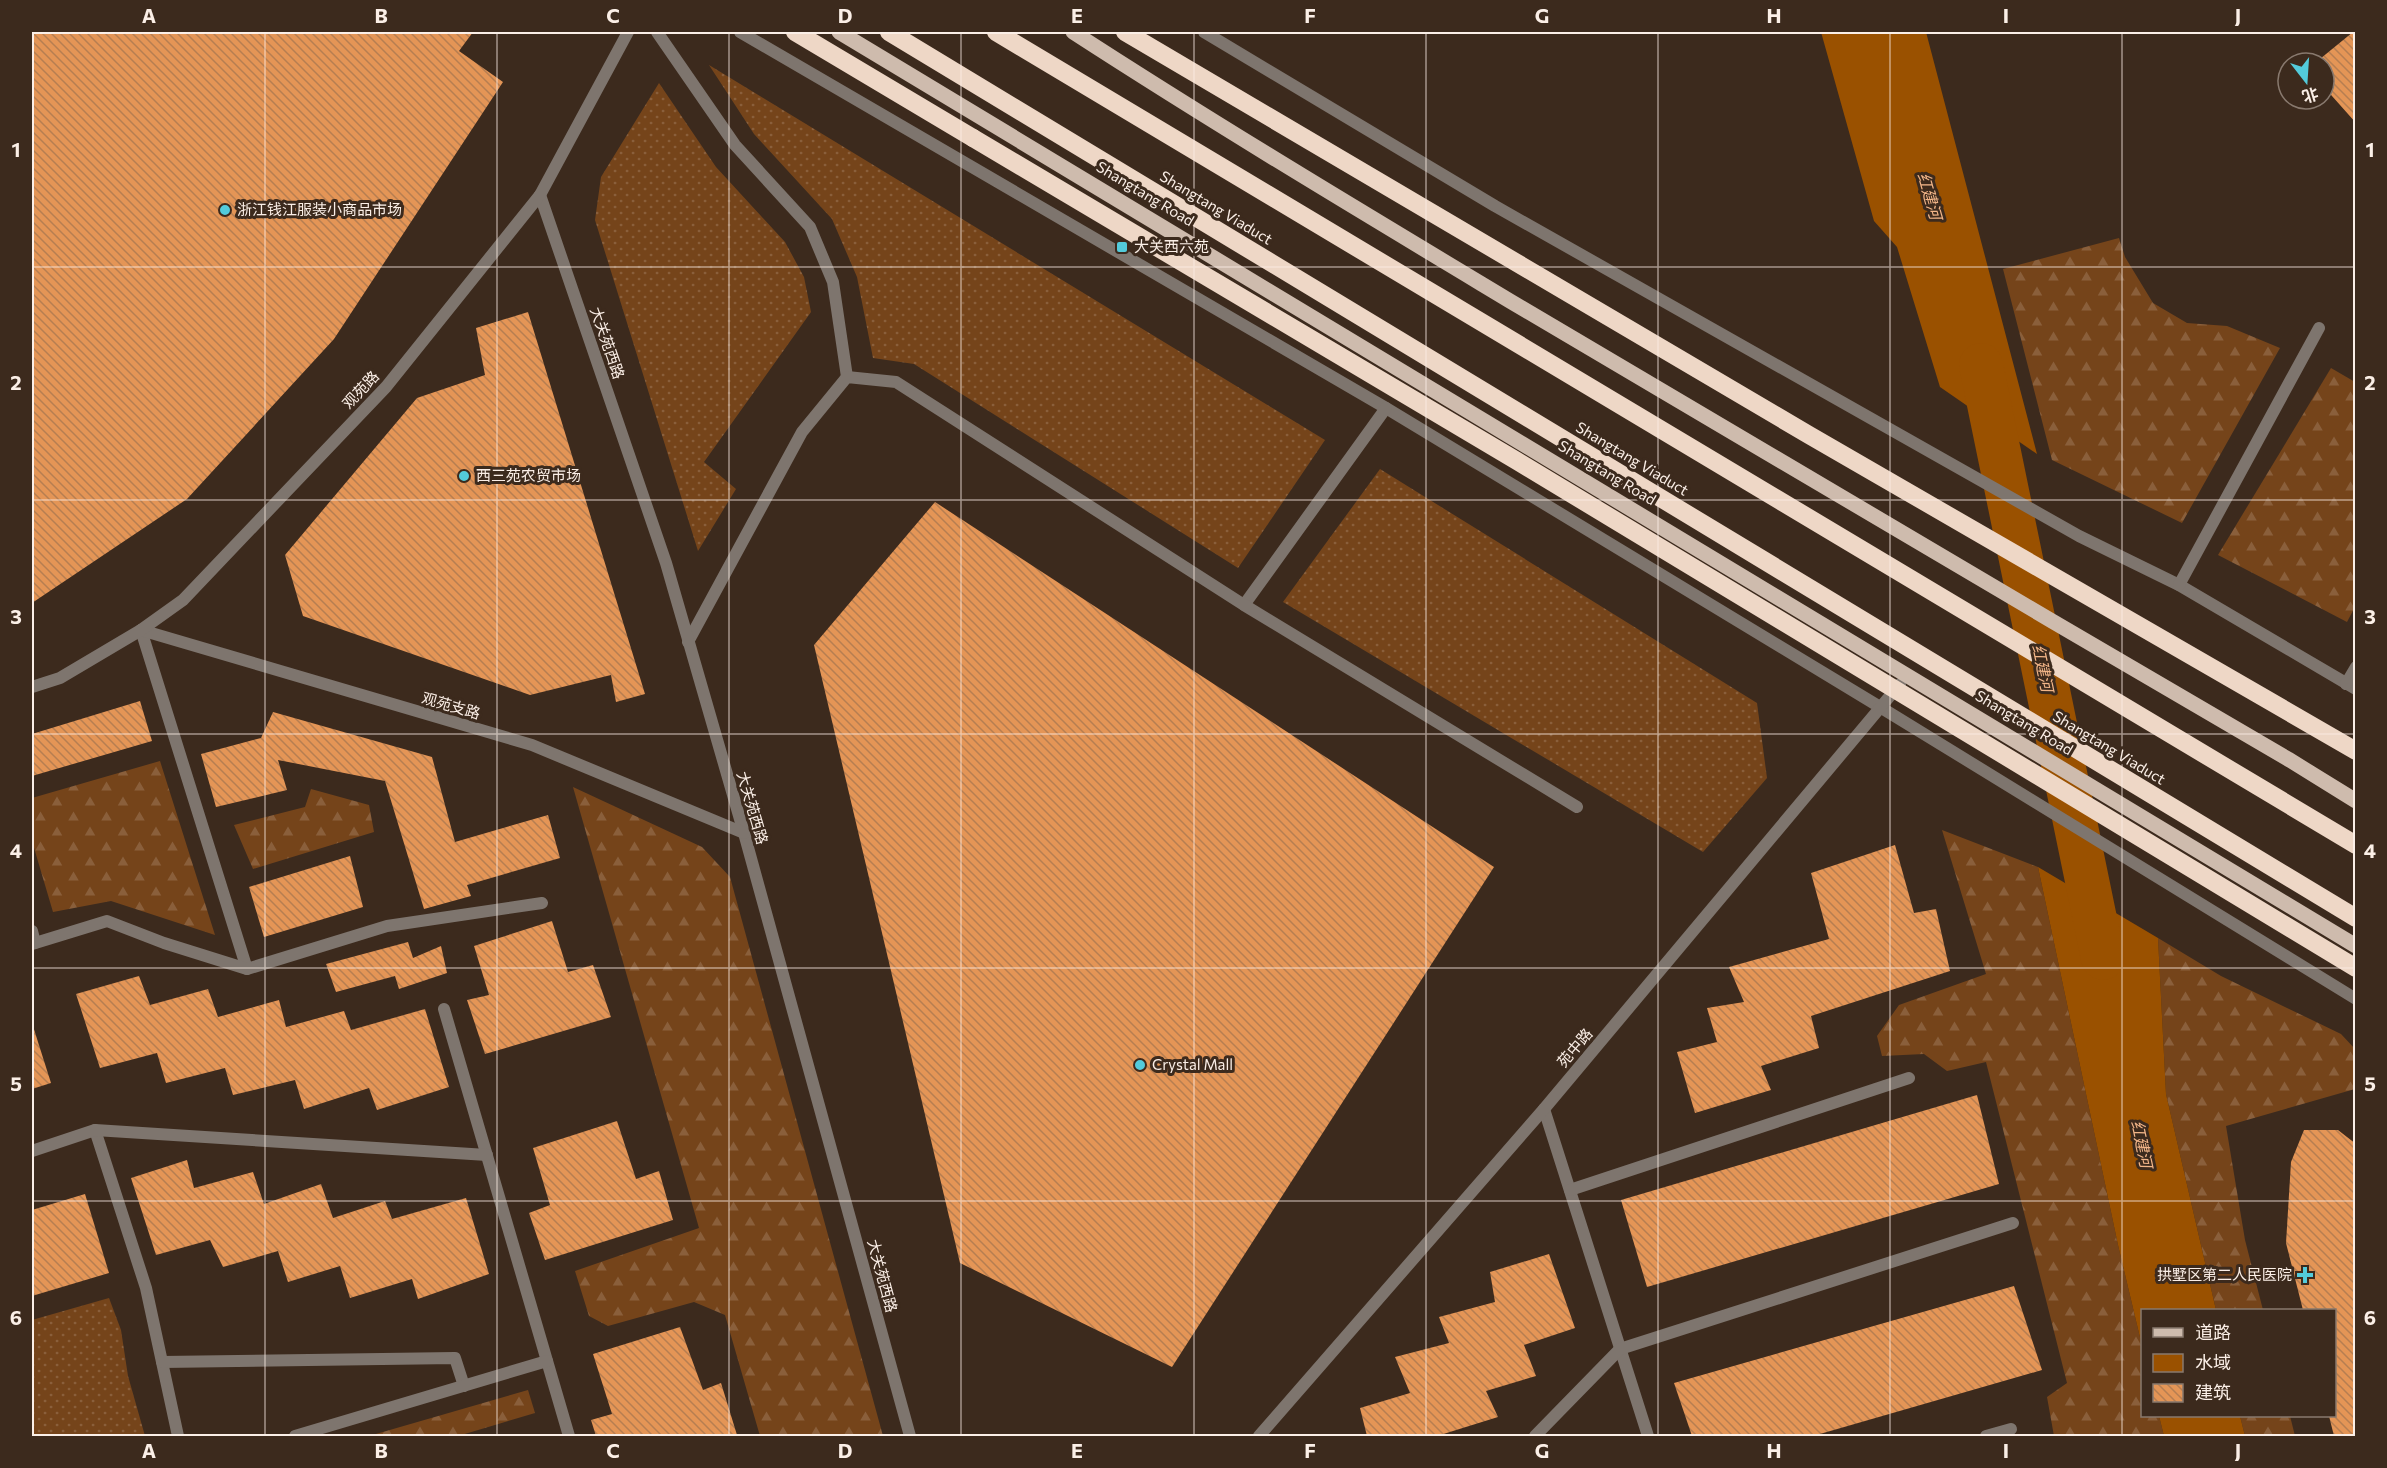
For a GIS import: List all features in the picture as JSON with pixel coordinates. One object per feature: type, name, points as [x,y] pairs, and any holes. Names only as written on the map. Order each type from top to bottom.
[{"type":"highway","points":[[795,32],[1517,461],[2355,968]]},
{"type":"highway","name":"Shangtang Viaduct","points":[[889,32],[2355,918]]},
{"type":"highway","points":[[996,32],[2355,845]]},
{"type":"highway","points":[[1125,32],[1789,423],[2355,751]]},
{"type":"main road","name":"Shangtang Road","points":[[839,32],[1908,674],[2355,946]]},
{"type":"main road","points":[[1073,32],[1230,133],[2002,592],[2288,759],[2355,801]]},
{"type":"street","name":"观苑路","points":[[32,687],[60,678],[141,630],[183,600],[386,387],[540,195],[628,32]]},
{"type":"street","points":[[657,32],[735,145],[810,227],[833,282],[848,377],[802,432],[688,642]]},
{"type":"street","points":[[740,32],[1386,408],[1880,707],[2355,999]]},
{"type":"street","points":[[1204,32],[1495,207],[2079,536],[2179,585],[2351,686],[2355,667]]},
{"type":"street","name":"大关苑西路","points":[[540,195],[666,563],[744,833],[910,1437]]},
{"type":"street","points":[[2179,585],[2319,328]]},
{"type":"street","points":[[848,377],[896,382],[1244,605],[1577,807]]},
{"type":"street","points":[[1244,605],[1386,408]]},
{"type":"street","points":[[141,630],[247,969]]},
{"type":"street","name":"观苑支路","points":[[141,630],[532,745],[744,833]]},
{"type":"street","name":"苑中路","points":[[1259,1437],[1544,1108],[1908,674]]},
{"type":"street","points":[[33,940],[106,921],[247,969],[387,926],[542,903]]},
{"type":"street","points":[[444,1009],[569,1437]]},
{"type":"street","points":[[1570,1190],[1909,1077]]},
{"type":"street","points":[[1544,1108],[1648,1437]]},
{"type":"street","points":[[32,1151],[95,1130],[487,1155]]},
{"type":"street","points":[[95,1130],[146,1288],[178,1437]]},
{"type":"street","points":[[1535,1437],[1620,1349],[2013,1223]]},
{"type":"street","points":[[162,1362],[455,1358],[464,1386]]},
{"type":"street","points":[[295,1437],[546,1361]]},
{"type":"street","points":[[1986,1437],[2011,1429]]},
{"type":"green space","points":[[709,65],[1325,440],[1238,568],[914,364],[873,358],[857,277],[832,219],[754,134]]},
{"type":"green space","points":[[659,83],[716,167],[785,242],[804,277],[811,312],[704,462],[736,489],[698,551],[595,220],[601,177]]},
{"type":"green space","points":[[2119,238],[2125,257],[2153,303],[2187,323],[2227,326],[2280,348],[2182,523],[2052,460],[2003,269]]},
{"type":"green space","points":[[2331,368],[2355,382],[2356,605],[2347,622],[2218,555]]},
{"type":"green space","points":[[1380,469],[1757,703],[1767,778],[1703,852],[1283,602]]},
{"type":"green space","points":[[160,761],[215,935],[111,901],[53,912],[32,841],[32,798]]},
{"type":"green space","points":[[573,787],[702,847],[730,877],[883,1436],[760,1436],[725,1315],[694,1302],[608,1326],[589,1316],[575,1271],[699,1228]]},
{"type":"green space","points":[[311,789],[369,805],[374,832],[253,869],[234,825],[305,807]]},
{"type":"green space","points":[[1942,830],[2038,867],[2118,1245],[2141,1342],[2141,1417],[2159,1417],[2164,1436],[2054,1436],[2047,1397],[2067,1383],[1986,1062],[1947,1071],[1924,1054],[1882,1056],[1877,1036],[1899,1005],[1986,974]]},
{"type":"green space","points":[[2158,938],[2221,976],[2341,1034],[2355,1049],[2355,1089],[2226,1126],[2245,1240],[2263,1309],[2216,1309],[2166,1094]]},
{"type":"green space","points":[[109,1298],[121,1330],[128,1376],[145,1436],[32,1436],[32,1320]]},
{"type":"green space","points":[[528,1390],[535,1413],[458,1436],[369,1436]]},
{"type":"green space","points":[[2240,1417],[2290,1417],[2295,1436],[2245,1436]]},
{"type":"water","points":[[1821,32],[1926,32],[2037,454],[1940,387],[1897,247],[1874,221]]},
{"type":"water","points":[[2038,867],[2158,938],[2166,1094],[2216,1309],[2141,1309],[2141,1342],[2118,1245]]},
{"type":"water","points":[[2159,1417],[2240,1417],[2245,1436],[2164,1436]]},
{"type":"building","name":"浙江钱江服装小商品市场","points":[[32,32],[473,32],[459,51],[503,82],[334,339],[187,499],[32,603]]},
{"type":"building","points":[[2356,32],[2356,123],[2336,100],[2336,51],[2330,51]]},
{"type":"building","name":"西三苑农贸市场","points":[[528,312],[645,694],[616,702],[611,675],[530,695],[303,616],[285,555],[417,398],[485,375],[476,328]]},
{"type":"building","name":"Crystal Mall","points":[[935,502],[1494,867],[1172,1367],[960,1263],[814,645]]},
{"type":"building","points":[[140,701],[152,741],[32,776],[32,734]]},
{"type":"building","points":[[273,712],[432,757],[455,842],[548,815],[560,858],[467,885],[471,896],[424,909],[385,781],[278,760],[287,790],[216,807],[201,754],[261,738]]},
{"type":"building","points":[[1895,845],[1914,913],[1936,909],[1950,971],[1811,1016],[1819,1048],[1761,1066],[1771,1090],[1695,1113],[1677,1052],[1717,1042],[1707,1008],[1744,1002],[1729,967],[1829,939],[1811,873]]},
{"type":"building","points":[[350,856],[363,907],[264,937],[249,887]]},
{"type":"building","points":[[552,921],[568,972],[593,965],[611,1017],[485,1054],[467,1000],[489,995],[474,946]]},
{"type":"building","points":[[408,942],[413,958],[441,946],[447,973],[399,989],[395,976],[336,992],[326,964]]},
{"type":"building","points":[[139,976],[150,1005],[208,989],[218,1017],[279,1000],[286,1027],[344,1011],[351,1030],[425,1009],[449,1087],[377,1110],[369,1088],[304,1109],[295,1080],[233,1095],[225,1068],[166,1083],[157,1053],[100,1068],[76,994]]},
{"type":"building","points":[[32,1023],[51,1083],[32,1089]]},
{"type":"building","points":[[1977,1095],[1999,1184],[1647,1287],[1621,1200]]},
{"type":"building","points":[[617,1121],[636,1179],[659,1171],[673,1220],[545,1260],[529,1213],[550,1205],[533,1148]]},
{"type":"building","points":[[2304,1130],[2338,1130],[2356,1144],[2356,1436],[2334,1436],[2329,1417],[2336,1417],[2336,1309],[2303,1309],[2286,1243],[2291,1162]]},
{"type":"building","points":[[187,1160],[194,1188],[253,1172],[264,1204],[321,1184],[333,1218],[385,1201],[392,1219],[466,1198],[489,1274],[418,1299],[412,1279],[350,1298],[340,1266],[288,1282],[278,1251],[223,1267],[210,1240],[156,1255],[131,1178]]},
{"type":"building","points":[[85,1194],[109,1273],[32,1296],[32,1210]]},
{"type":"building","points":[[1549,1254],[1575,1328],[1524,1345],[1536,1376],[1486,1391],[1498,1417],[1437,1436],[1367,1436],[1360,1408],[1410,1393],[1395,1357],[1449,1343],[1439,1317],[1495,1302],[1490,1272]]},
{"type":"building","points":[[2014,1286],[2042,1370],[1813,1436],[1692,1436],[1674,1383]]},
{"type":"building","points":[[680,1327],[703,1390],[721,1383],[737,1435],[596,1436],[591,1420],[612,1414],[593,1354]]},
{"type":"waterway","name":"红建河","points":[[1981,365],[2103,958]]},
{"type":"place","name":"浙江钱江服装小商品市场","points":[[225,210]]},
{"type":"place","name":"大关西六苑","points":[[1122,247]]},
{"type":"place","name":"西三苑农贸市场","points":[[464,476]]},
{"type":"place","name":"Crystal Mall","points":[[1140,1065]]},
{"type":"place","name":"拱墅区第二人民医院","points":[[2305,1275]]}]
